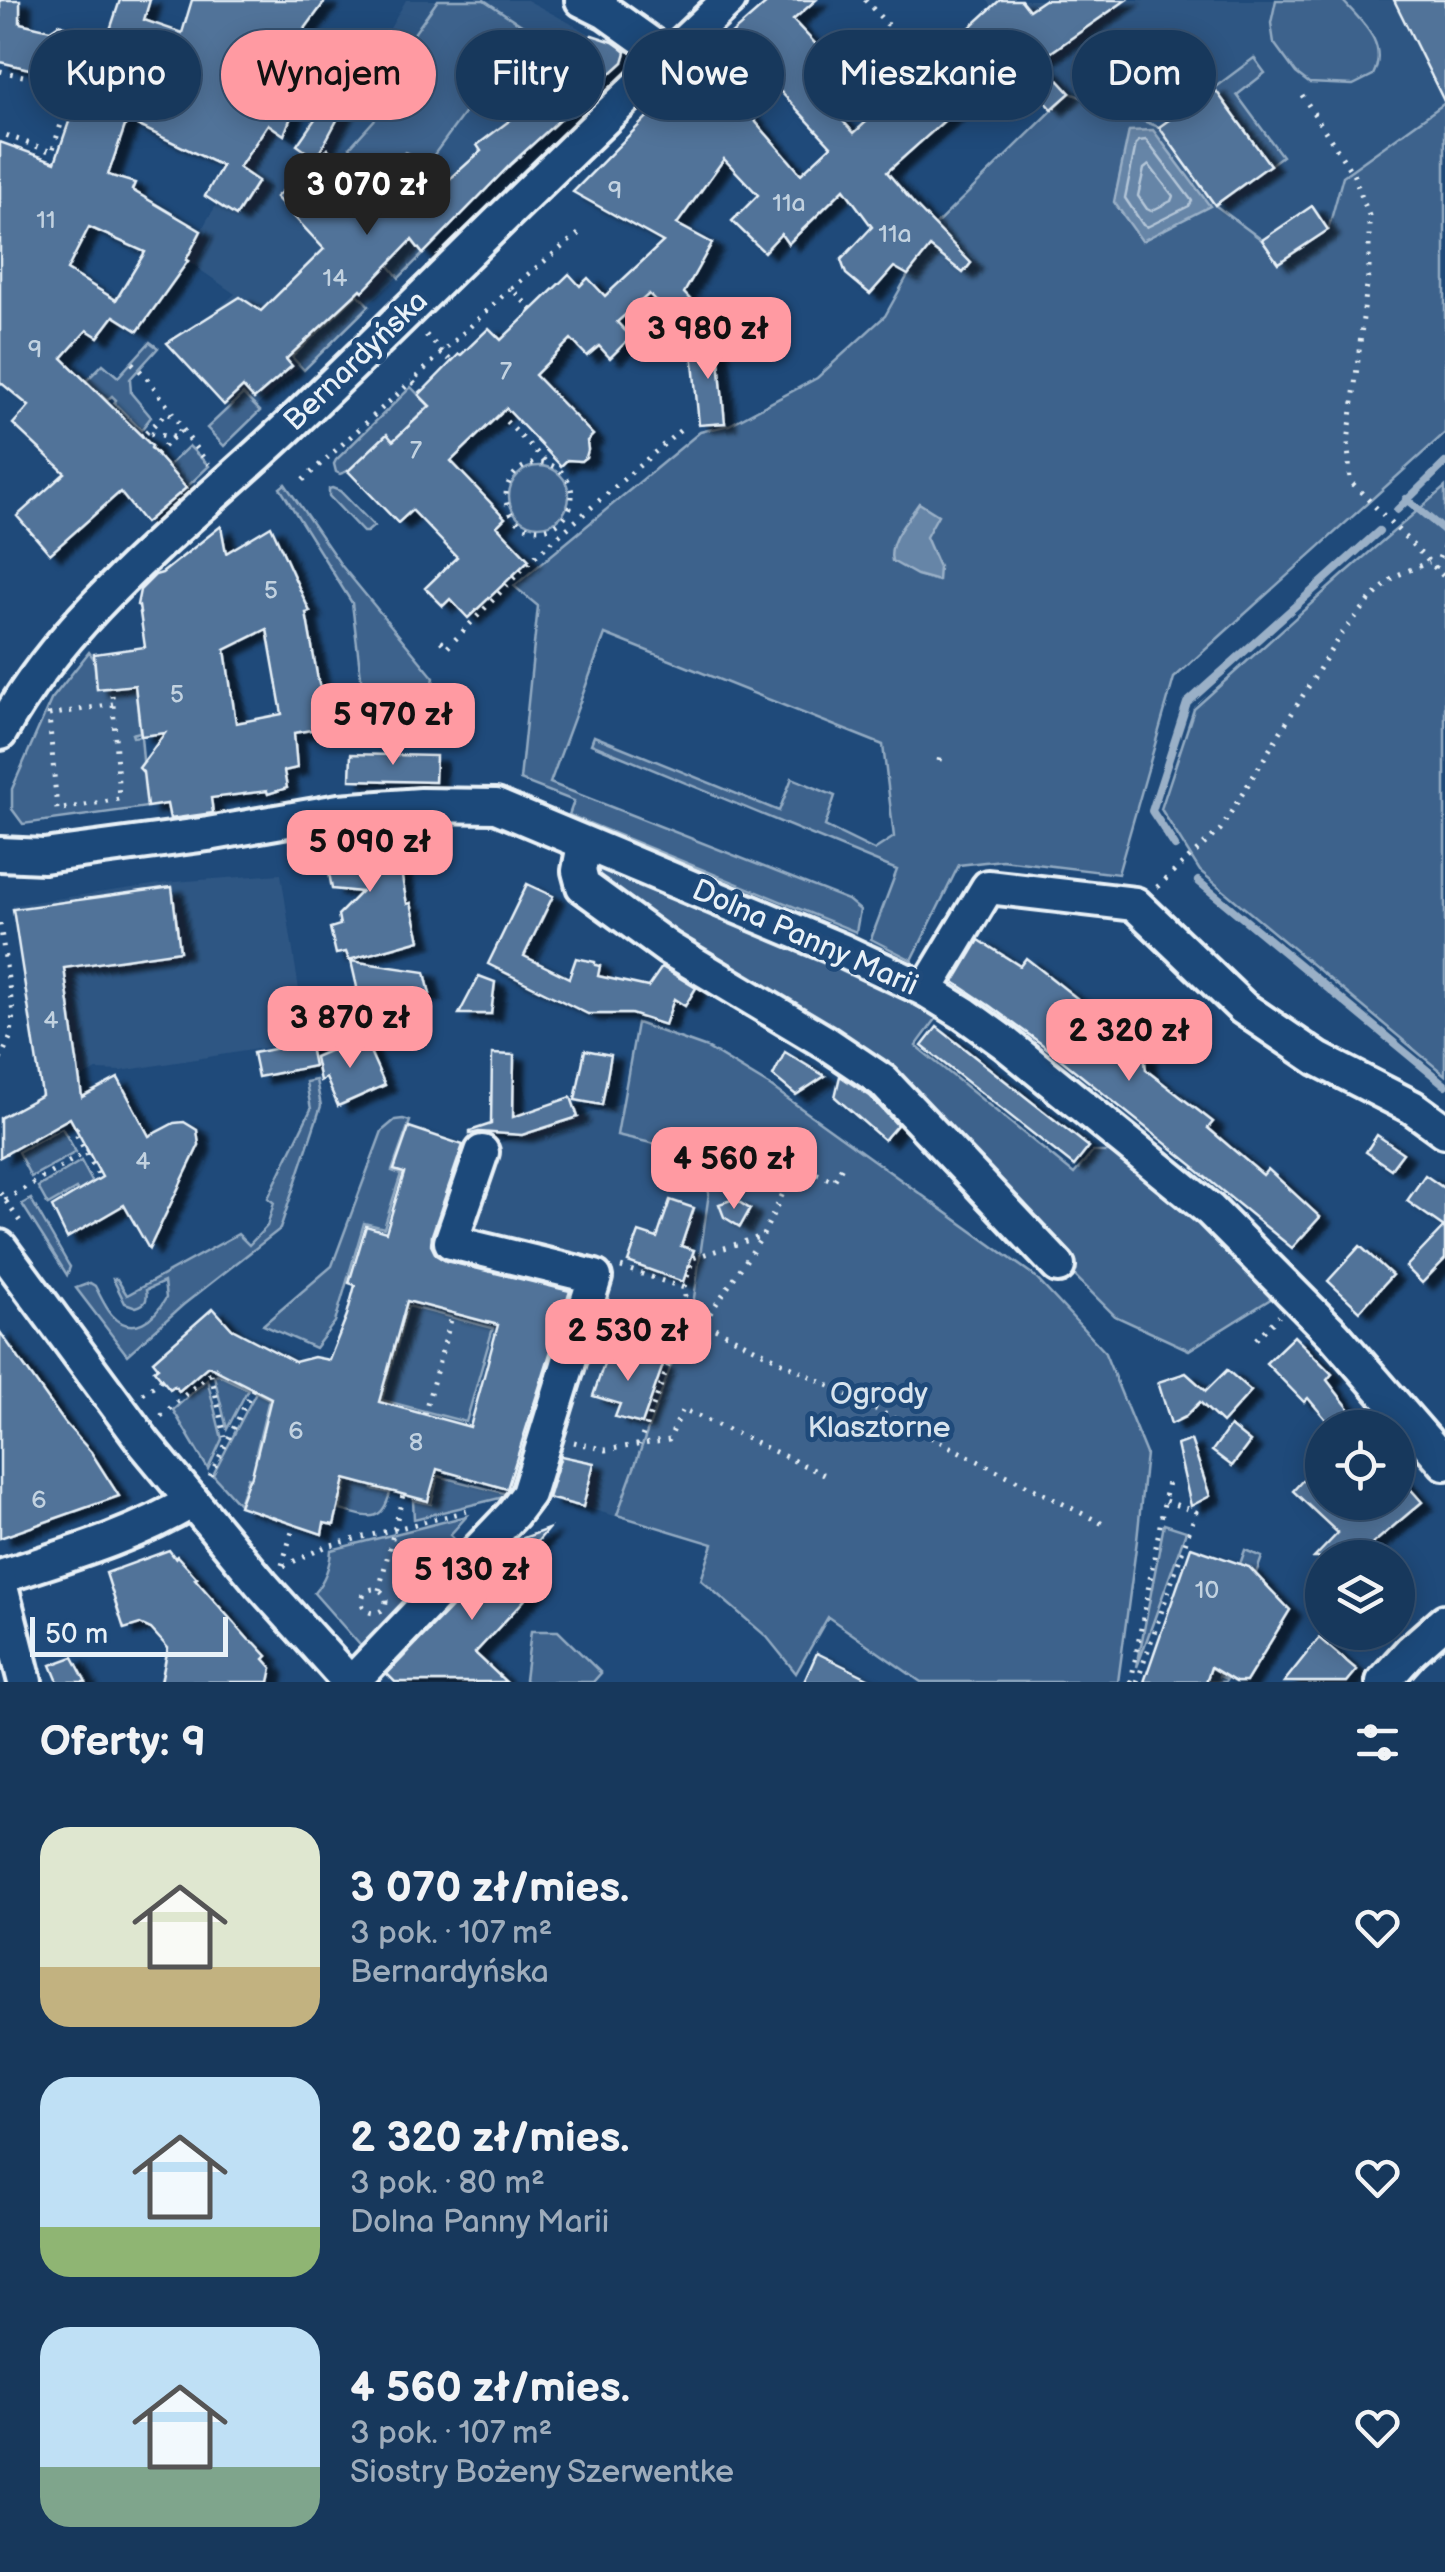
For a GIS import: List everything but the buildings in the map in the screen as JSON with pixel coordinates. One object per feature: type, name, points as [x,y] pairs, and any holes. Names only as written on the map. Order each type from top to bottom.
[{"type":"street","points":[[582,0],[632,30]]},
{"type":"street","name":"Bernardyńska","points":[[697,30],[730,0]]},
{"type":"street","name":"Bernardyńska","points":[[10,705],[116,584],[286,429],[624,100]]},
{"type":"street","name":"Dolna Panny Marii","points":[[0,854],[44,856],[208,834],[338,811],[455,804],[496,806],[843,951],[926,990],[965,1014],[1210,1210],[1334,1335],[1445,1463]]},
{"type":"street","points":[[584,844],[580,870],[583,886],[668,948],[826,1042],[883,1081],[1058,1266]]},
{"type":"street","points":[[926,990],[988,887],[1135,904],[1243,1008],[1318,1060],[1412,1107],[1445,1131]]},
{"type":"street","points":[[0,1248],[113,1402],[199,1492],[262,1585],[346,1681],[513,1514],[528,1494],[596,1277],[451,1242],[482,1152]]},
{"type":"street","points":[[25,1682],[0,1580],[142,1527],[199,1492]]},
{"type":"street","points":[[1383,1682],[1445,1620]]},
{"type":"path","points":[[865,0],[892,30]]},
{"type":"path","points":[[0,71],[73,87],[52,152],[0,133]]},
{"type":"path","points":[[1302,95],[1354,176],[1369,216],[1369,268],[1348,443],[1350,481],[1445,578]]},
{"type":"path","points":[[304,480],[510,288],[582,232]]},
{"type":"path","points":[[510,288],[532,310]]},
{"type":"path","points":[[426,335],[451,362]]},
{"type":"path","points":[[132,362],[211,466]]},
{"type":"path","points":[[412,381],[422,392]]},
{"type":"path","points":[[174,416],[166,413],[144,434],[174,438]]},
{"type":"path","points":[[499,414],[548,465],[560,471],[571,488],[569,509],[556,525],[525,526],[506,504],[508,484],[521,468],[548,465]]},
{"type":"path","points":[[441,641],[447,648],[534,558],[684,427]]},
{"type":"path","points":[[156,454],[182,429]]},
{"type":"path","points":[[1135,904],[1220,830],[1340,637],[1371,599],[1395,576],[1432,565],[1445,544]]},
{"type":"path","points":[[112,696],[113,704],[120,799],[57,810],[49,715],[113,704]]},
{"type":"path","points":[[0,924],[13,1013],[11,1036],[0,1060]]},
{"type":"path","points":[[78,1128],[74,1130],[98,1175],[103,1172]]},
{"type":"path","points":[[5,1200],[88,1151]]},
{"type":"path","points":[[704,1322],[762,1236],[796,1165],[834,1180],[843,1165]]},
{"type":"path","points":[[767,1166],[788,1183]]},
{"type":"path","points":[[639,1444],[687,1314],[684,1288],[694,1258],[762,1236]]},
{"type":"path","points":[[596,1277],[619,1266],[684,1288]]},
{"type":"path","points":[[424,1414],[452,1313]]},
{"type":"path","points":[[687,1314],[1103,1524]]},
{"type":"path","points":[[159,1418],[216,1367]]},
{"type":"path","points":[[210,1373],[226,1440]]},
{"type":"path","points":[[143,1394],[162,1379]]},
{"type":"path","points":[[199,1492],[253,1389]]},
{"type":"path","points":[[546,1435],[605,1450],[669,1440],[683,1410],[827,1476]]},
{"type":"path","points":[[1134,1682],[1169,1476]]},
{"type":"path","points":[[378,1590],[404,1495]]},
{"type":"path","points":[[1134,1682],[1151,1653],[1196,1512],[1164,1501]]},
{"type":"path","points":[[294,1525],[282,1568],[327,1546],[468,1511],[513,1514]]},
{"type":"path","points":[[369,1589],[378,1590],[386,1596],[384,1608],[369,1612],[363,1606],[363,1594],[369,1589]]},
{"type":"shaded area","points":[[406,0],[527,0],[583,30],[456,30],[456,120],[508,120],[439,189],[433,181],[388,209],[423,254],[244,418],[224,405],[167,343],[206,319],[235,294],[186,260],[268,124],[317,159],[339,120],[436,120],[436,30],[389,30]]},
{"type":"shaded area","points":[[987,0],[1439,0],[1445,13],[1445,103],[1343,176],[1328,230],[1311,206],[1262,240],[1215,205],[1159,128],[1139,120],[1216,120],[1216,30],[1072,30],[1072,94],[1052,73],[1052,30],[1014,30]]},
{"type":"shaded area","points":[[281,874],[307,1041],[121,1071],[97,1070],[66,1085],[42,1078],[37,1072],[13,905],[174,882]]},
{"type":"shaded area","points":[[637,1023],[972,1231],[714,1544],[583,1507],[594,1464],[555,1455],[544,1498],[438,1470],[428,1501],[377,1487],[324,1374],[347,1315],[354,1285],[349,1283],[362,1254],[358,1252],[366,1226],[386,1231],[404,1173],[394,1170],[409,1127],[477,1150],[622,1103]]},
{"type":"green space","points":[[438,0],[484,0],[529,30],[456,30],[456,120],[459,120],[428,163],[405,152],[377,178],[350,147],[374,120],[436,120],[436,30],[417,30]]},
{"type":"green space","points":[[1276,0],[1342,0],[1365,25],[1375,43],[1378,53],[1373,75],[1353,85],[1309,83],[1296,73],[1274,43],[1271,23]]},
{"type":"green space","points":[[1254,58],[1265,73],[1237,95],[1282,156],[1270,165],[1216,86]]},
{"type":"green space","points":[[1070,93],[1072,120],[1141,120],[1159,127],[1215,205],[1262,240],[1278,263],[1328,230],[1343,176],[1445,103],[1445,433],[1174,678],[1118,874],[1002,860],[959,865],[912,960],[871,939],[897,870],[591,744],[594,736],[779,811],[792,778],[835,796],[825,826],[874,850],[894,837],[883,745],[605,634],[550,783],[848,900],[860,910],[856,932],[569,815],[574,801],[520,780],[538,606],[514,586],[700,432],[729,425],[817,378],[885,316],[928,249],[920,240],[1042,120],[1052,120],[1052,111]]},
{"type":"green space","points":[[411,239],[423,254],[399,278],[386,262]]},
{"type":"green space","points":[[358,294],[369,306],[304,370],[292,357]]},
{"type":"green space","points":[[150,342],[158,348],[130,379],[131,393],[151,417],[141,430],[114,403],[112,396],[107,400],[86,381],[103,364],[118,377]]},
{"type":"green space","points":[[411,387],[429,406],[393,441],[386,435],[348,471],[336,472],[336,460]]},
{"type":"green space","points":[[243,394],[260,411],[224,446],[207,428]]},
{"type":"green space","points":[[189,446],[209,466],[186,488],[167,467]]},
{"type":"green space","points":[[539,466],[561,474],[569,496],[561,518],[539,526],[517,518],[509,496],[517,474]]},
{"type":"green space","points":[[285,484],[341,565],[434,678],[426,707],[377,708],[363,694],[352,603],[280,488]]},
{"type":"green space","points":[[1445,487],[1445,1075],[1200,871],[1161,809],[1194,709]]},
{"type":"green space","points":[[332,488],[340,491],[374,526],[363,532],[329,496]]},
{"type":"green space","points":[[89,652],[94,659],[97,688],[135,684],[140,732],[132,734],[141,736],[147,807],[23,824],[12,809],[12,789],[51,700]]},
{"type":"green space","points":[[602,867],[718,910],[942,1011],[916,1046],[1074,1174],[1093,1152],[1112,1152],[1167,1195],[1182,1197],[1277,1295],[1189,1350],[1115,1316],[919,1106],[594,875]]},
{"type":"green space","name":"Ogrody Klasztorne","points":[[637,1023],[707,1048],[770,1086],[1032,1274],[1104,1351],[1146,1454],[1118,1682],[921,1682],[828,1617],[796,1673],[767,1637],[701,1580],[713,1544],[617,1515],[693,1305],[709,1193],[694,1153],[617,1135]]},
{"type":"green space","points":[[316,1080],[321,1106],[280,1229],[127,1355],[76,1288],[90,1283],[95,1286],[112,1315],[120,1322],[135,1325],[150,1318],[166,1298],[164,1282],[146,1290],[146,1301],[136,1307],[125,1303],[113,1279],[117,1279],[127,1295],[238,1234],[249,1245],[267,1226],[274,1203],[268,1198],[311,1109],[306,1082]]},
{"type":"green space","points":[[395,1120],[410,1121],[392,1171],[401,1174],[384,1228],[364,1223],[335,1322],[315,1348],[263,1325],[332,1266],[382,1131]]},
{"type":"green space","points":[[62,1128],[76,1152],[31,1177],[18,1152]]},
{"type":"green space","points":[[81,1161],[96,1189],[82,1197],[76,1189],[48,1205],[38,1187]]},
{"type":"green space","points":[[31,1199],[70,1267],[67,1275],[22,1204]]},
{"type":"green space","points":[[408,1306],[493,1328],[466,1422],[382,1400]]},
{"type":"green space","points":[[214,1376],[248,1389],[227,1429]]},
{"type":"green space","points":[[207,1379],[222,1439],[208,1469],[173,1410]]},
{"type":"green space","points":[[256,1392],[269,1399],[256,1453],[263,1457],[270,1484],[248,1477],[239,1504],[213,1475]]},
{"type":"green space","points":[[354,1451],[381,1458],[373,1489],[390,1493],[382,1510],[372,1516],[340,1510]]},
{"type":"green space","points":[[438,1476],[512,1495],[414,1519],[413,1500],[431,1504]]},
{"type":"green space","points":[[467,1516],[450,1535],[463,1548],[452,1560],[440,1558],[406,1595],[408,1608],[367,1653],[314,1593],[326,1573],[331,1550]]},
{"type":"green space","points":[[1164,1524],[1186,1531],[1137,1667]]},
{"type":"green space","points":[[1245,1550],[1262,1557],[1219,1676],[1227,1679],[1206,1682],[1246,1566],[1240,1564]]},
{"type":"green space","points":[[531,1631],[558,1631],[601,1673],[593,1682],[528,1682],[525,1680]]},
{"type":"water","points":[[1153,130],[1210,206],[1142,241],[1114,202],[1129,131]]},
{"type":"water","points":[[919,503],[938,515],[926,537],[939,567],[938,581],[892,561],[895,538]]},
{"type":"waterway","points":[[1397,510],[1445,463]]},
{"type":"waterway","points":[[1406,499],[1445,531]]},
{"type":"waterway","points":[[1175,846],[1152,811],[1187,703],[1379,531]]},
{"type":"waterway","points":[[1198,881],[1445,1085]]}]
